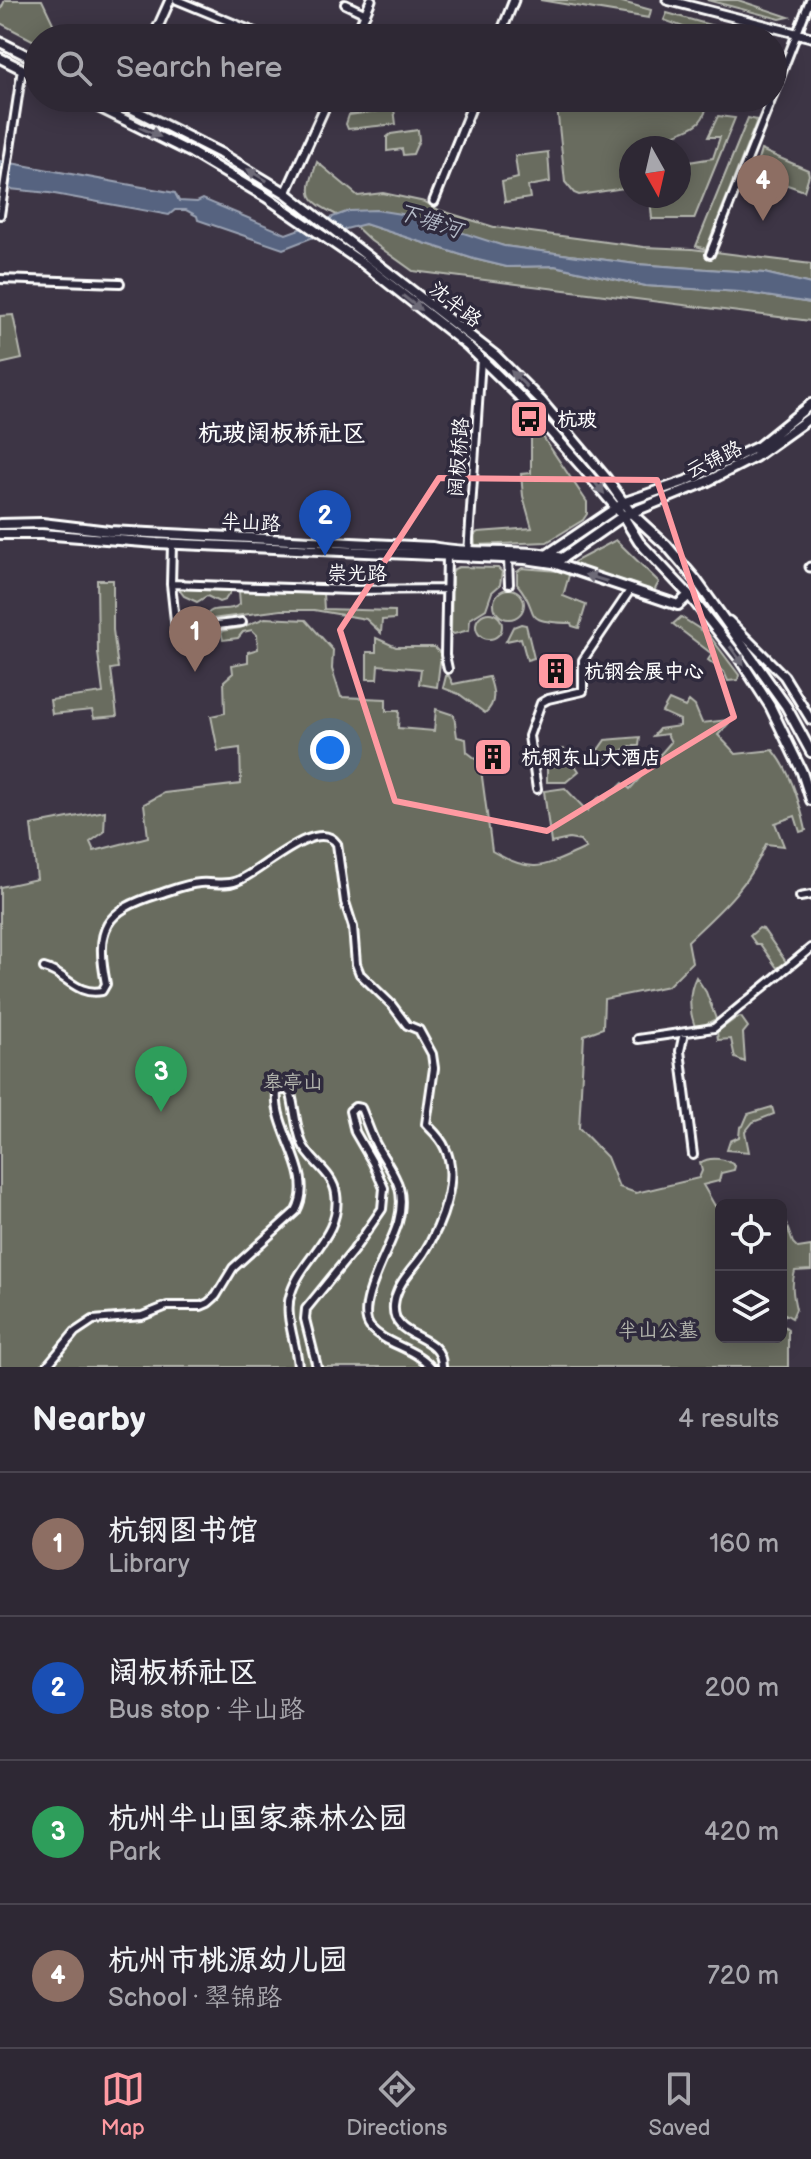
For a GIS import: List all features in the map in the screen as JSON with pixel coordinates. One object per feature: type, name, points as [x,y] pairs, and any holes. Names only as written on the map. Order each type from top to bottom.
[{"type":"main road","points":[[0,42],[24,54]]},
{"type":"main road","points":[[0,58],[22,69]]},
{"type":"main road","name":"沈半路","points":[[108,112],[225,171],[364,264],[459,338],[520,397],[615,508],[667,546],[718,610]]},
{"type":"main road","name":"沈半路","points":[[146,112],[286,193],[496,356],[541,401],[625,502],[639,542],[689,595]]},
{"type":"main road","name":"云锦路","points":[[625,502],[699,475],[759,446],[811,404]]},
{"type":"main road","name":"云锦路","points":[[627,514],[706,482],[755,457],[811,417]]},
{"type":"main road","points":[[549,560],[625,502]]},
{"type":"main road","points":[[549,560],[562,558],[627,514]]},
{"type":"main road","name":"半山路","points":[[0,524],[42,523],[109,531],[379,544],[549,560]]},
{"type":"main road","name":"半山路","points":[[0,534],[549,560],[678,605],[689,595]]},
{"type":"main road","points":[[689,595],[739,658],[770,706],[807,771],[811,800]]},
{"type":"main road","points":[[718,610],[786,706],[811,752]]},
{"type":"street","points":[[159,24],[170,0]]},
{"type":"street","points":[[177,0],[235,24]]},
{"type":"street","points":[[361,24],[371,0]]},
{"type":"street","points":[[505,24],[514,0]]},
{"type":"street","points":[[667,0],[759,24]]},
{"type":"street","points":[[787,59],[810,0]]},
{"type":"street","points":[[345,4],[366,14]]},
{"type":"street","points":[[787,31],[811,37]]},
{"type":"street","points":[[0,215],[22,69]]},
{"type":"street","points":[[286,193],[323,112]]},
{"type":"street","points":[[434,201],[469,112]]},
{"type":"street","points":[[710,254],[766,112]]},
{"type":"street","points":[[0,279],[120,283]]},
{"type":"street","name":"阔板桥路","points":[[468,554],[481,359]]},
{"type":"street","points":[[172,544],[171,584],[176,630],[242,622]]},
{"type":"street","points":[[447,557],[445,655],[448,669]]},
{"type":"street","points":[[508,558],[509,584]]},
{"type":"street","name":"崇光路","points":[[171,584],[351,590],[447,589]]},
{"type":"street","points":[[537,789],[529,736],[541,703],[583,691],[583,660],[631,589]]},
{"type":"street","points":[[718,610],[784,676],[811,720]]},
{"type":"street","points":[[44,968],[56,971],[81,991],[102,991],[106,984],[101,940],[116,913],[134,902],[189,884],[237,881],[305,839],[314,835],[332,837],[337,844],[360,974],[392,1005],[407,1025],[419,1030],[432,1054],[434,1068],[426,1124],[445,1146],[450,1168],[449,1185],[434,1233],[396,1293],[394,1316],[404,1329],[431,1343],[442,1359],[442,1367]]},
{"type":"street","points":[[800,897],[811,895]]},
{"type":"street","points":[[638,1039],[714,1028],[811,948]]},
{"type":"street","points":[[684,1033],[680,1051],[693,1155]]},
{"type":"street","points":[[46,1367],[75,1332],[93,1320],[142,1316],[167,1306],[201,1306],[208,1303],[216,1296],[233,1268],[296,1211],[301,1202],[303,1183],[276,1099],[277,1092],[286,1089],[291,1094],[301,1142],[328,1175],[336,1192],[336,1214],[327,1238],[291,1291],[288,1304],[298,1367]]},
{"type":"street","points":[[317,1367],[305,1319],[306,1309],[382,1209],[384,1195],[377,1170],[352,1125],[350,1111],[355,1107],[361,1108],[371,1135],[401,1187],[398,1224],[371,1288],[366,1319],[379,1335],[418,1354],[431,1367]]},
{"type":"highlighted area","points":[[439,478],[657,480],[734,717],[547,831],[395,801],[340,630]]},
{"type":"green space","points":[[5,0],[42,0],[53,24],[24,24],[24,36],[0,23],[0,11]]},
{"type":"green space","points":[[540,0],[615,0],[651,10],[649,18]]},
{"type":"green space","points":[[707,0],[738,0],[789,17],[780,19]]},
{"type":"green space","points":[[667,13],[707,24],[675,24],[664,20]]},
{"type":"green space","points":[[394,112],[396,124],[348,129],[349,115]]},
{"type":"green space","points":[[558,112],[705,112],[700,122],[670,136],[619,136],[619,189],[579,195],[565,182]]},
{"type":"green space","points":[[718,116],[735,118],[694,219],[652,219],[651,208],[691,208],[691,162],[713,158],[720,137],[708,137]]},
{"type":"green space","points":[[748,118],[757,120],[706,249],[696,246]]},
{"type":"green space","points":[[418,130],[419,140],[413,154],[403,155],[402,149],[387,151],[387,137],[391,134]]},
{"type":"green space","points":[[761,150],[808,170],[804,191],[754,173]]},
{"type":"green space","points":[[548,152],[550,182],[528,186],[530,198],[505,202],[502,182],[518,178],[515,156]]},
{"type":"green space","points":[[317,162],[358,196],[383,193],[425,202],[439,210],[494,227],[644,247],[692,249],[811,264],[811,284],[764,273],[636,264],[504,246],[349,211],[339,216],[311,196]]},
{"type":"green space","points":[[365,224],[507,267],[555,266],[646,286],[740,292],[811,303],[811,321],[413,271],[354,225]]},
{"type":"green space","points":[[13,315],[22,359],[0,364],[0,316]]},
{"type":"green space","points":[[541,434],[587,502],[587,514],[583,520],[547,542],[475,545],[474,535],[478,532],[532,528],[523,496],[521,474],[531,473],[531,435]]},
{"type":"green space","points":[[616,540],[659,582],[653,593],[575,566],[574,562]]},
{"type":"green space","points":[[459,567],[498,568],[502,572],[500,585],[492,592],[486,609],[470,619],[469,630],[454,634],[451,632],[452,574]]},
{"type":"green space","points":[[522,568],[570,572],[563,596],[586,605],[579,628],[571,623],[537,618],[517,584],[517,572]]},
{"type":"green space","points":[[97,580],[113,580],[113,630],[118,668],[111,669],[117,716],[94,718],[92,710],[52,714],[50,700],[103,693],[98,653]]},
{"type":"green space","points":[[178,588],[231,591],[225,600],[219,602],[207,596],[197,602],[184,596]]},
{"type":"green space","points":[[509,589],[519,594],[524,604],[519,614],[509,619],[499,614],[494,604],[499,594]]},
{"type":"green space","points":[[239,591],[323,593],[324,609],[395,611],[395,619],[382,620],[381,633],[366,619],[314,610],[281,610],[204,620],[215,609],[240,604]]},
{"type":"green space","points":[[489,613],[498,617],[502,626],[498,635],[489,639],[480,635],[476,626],[480,617]]},
{"type":"green space","points":[[681,617],[709,635],[739,675],[738,680],[728,681],[724,672],[708,660],[712,654],[673,624]]},
{"type":"green space","name":"皋亭山","points":[[265,618],[306,620],[333,650],[332,669],[341,697],[386,699],[386,711],[399,711],[398,728],[434,731],[436,709],[454,715],[457,737],[466,739],[467,752],[480,762],[492,851],[519,864],[539,866],[586,848],[580,841],[569,839],[551,843],[544,791],[565,788],[587,811],[600,796],[605,800],[623,783],[630,789],[671,742],[667,734],[653,736],[659,729],[680,726],[680,720],[662,712],[669,700],[685,707],[689,701],[695,706],[702,723],[728,720],[729,723],[718,735],[736,754],[773,750],[779,758],[794,788],[806,830],[800,832],[795,816],[775,823],[784,846],[766,844],[742,885],[688,941],[692,962],[668,986],[604,999],[603,1028],[584,1035],[579,1128],[607,1157],[619,1187],[636,1193],[699,1178],[702,1171],[700,1163],[708,1159],[723,1160],[735,1166],[734,1170],[721,1173],[719,1181],[703,1185],[715,1206],[715,1343],[787,1343],[787,1328],[788,1367],[0,1367],[0,887],[37,879],[31,825],[105,811],[104,832],[90,842],[94,851],[148,837],[144,804],[164,793],[241,784],[240,748],[218,751],[211,716],[225,713],[224,681],[233,673],[232,665],[248,662],[248,652],[258,649],[257,635],[252,630],[243,632],[238,638],[223,640],[221,631],[240,628]]},
{"type":"green space","points":[[526,625],[534,658],[527,660],[521,638],[506,641],[513,627]]},
{"type":"green space","points":[[376,638],[396,647],[434,647],[441,654],[437,687],[419,684],[421,669],[378,665],[377,679],[367,679],[367,652],[376,652]]},
{"type":"green space","points":[[446,676],[453,684],[489,677],[493,696],[489,709],[485,713],[459,694],[443,688]]},
{"type":"green space","points":[[640,737],[639,746],[630,746],[604,762],[600,758],[598,750],[605,740]]},
{"type":"green space","points":[[564,749],[579,771],[566,782],[547,782],[547,767],[561,765],[559,750]]},
{"type":"green space","points":[[759,928],[763,929],[786,962],[777,968],[760,944],[756,944],[750,936]]},
{"type":"green space","points":[[696,977],[706,992],[716,1019],[700,1027],[695,1027],[691,1008]]},
{"type":"green space","points":[[741,1017],[748,1027],[743,1033],[745,1062],[735,1058],[731,1039],[718,1040],[717,1032]]},
{"type":"green space","points":[[772,1107],[774,1114],[753,1122],[745,1132],[749,1152],[727,1150],[730,1141],[739,1137],[740,1127],[748,1114]]},
{"type":"green space","points":[[787,1226],[798,1248],[811,1246],[811,1270],[795,1271],[793,1290],[796,1309],[792,1318],[787,1315]]},
{"type":"water","points":[[0,161],[175,193],[179,201],[197,202],[203,199],[286,234],[349,211],[376,210],[407,215],[504,246],[636,264],[764,273],[811,284],[811,303],[740,292],[646,286],[555,266],[507,267],[365,224],[283,249],[198,220],[197,216],[186,210],[175,210],[169,215],[49,193],[0,188]]},
{"type":"place","name":"杭州市桃源幼儿园","points":[[763,221]]},
{"type":"place","name":"杭玻","points":[[529,419]]},
{"type":"place","name":"阔板桥社区","points":[[325,556]]},
{"type":"place","name":"杭钢会展中心","points":[[556,671]]},
{"type":"place","name":"杭钢图书馆","points":[[195,672]]},
{"type":"place","name":"杭钢东山大酒店","points":[[493,757]]},
{"type":"place","name":"杭州半山国家森林公园","points":[[161,1112]]},
{"type":"district","name":"杭玻阔板桥社区","points":[[282,433]]},
{"type":"water label","name":"下塘河","points":[[430,220]]},
{"type":"park label","name":"半山公墓","points":[[658,1330]]}]
